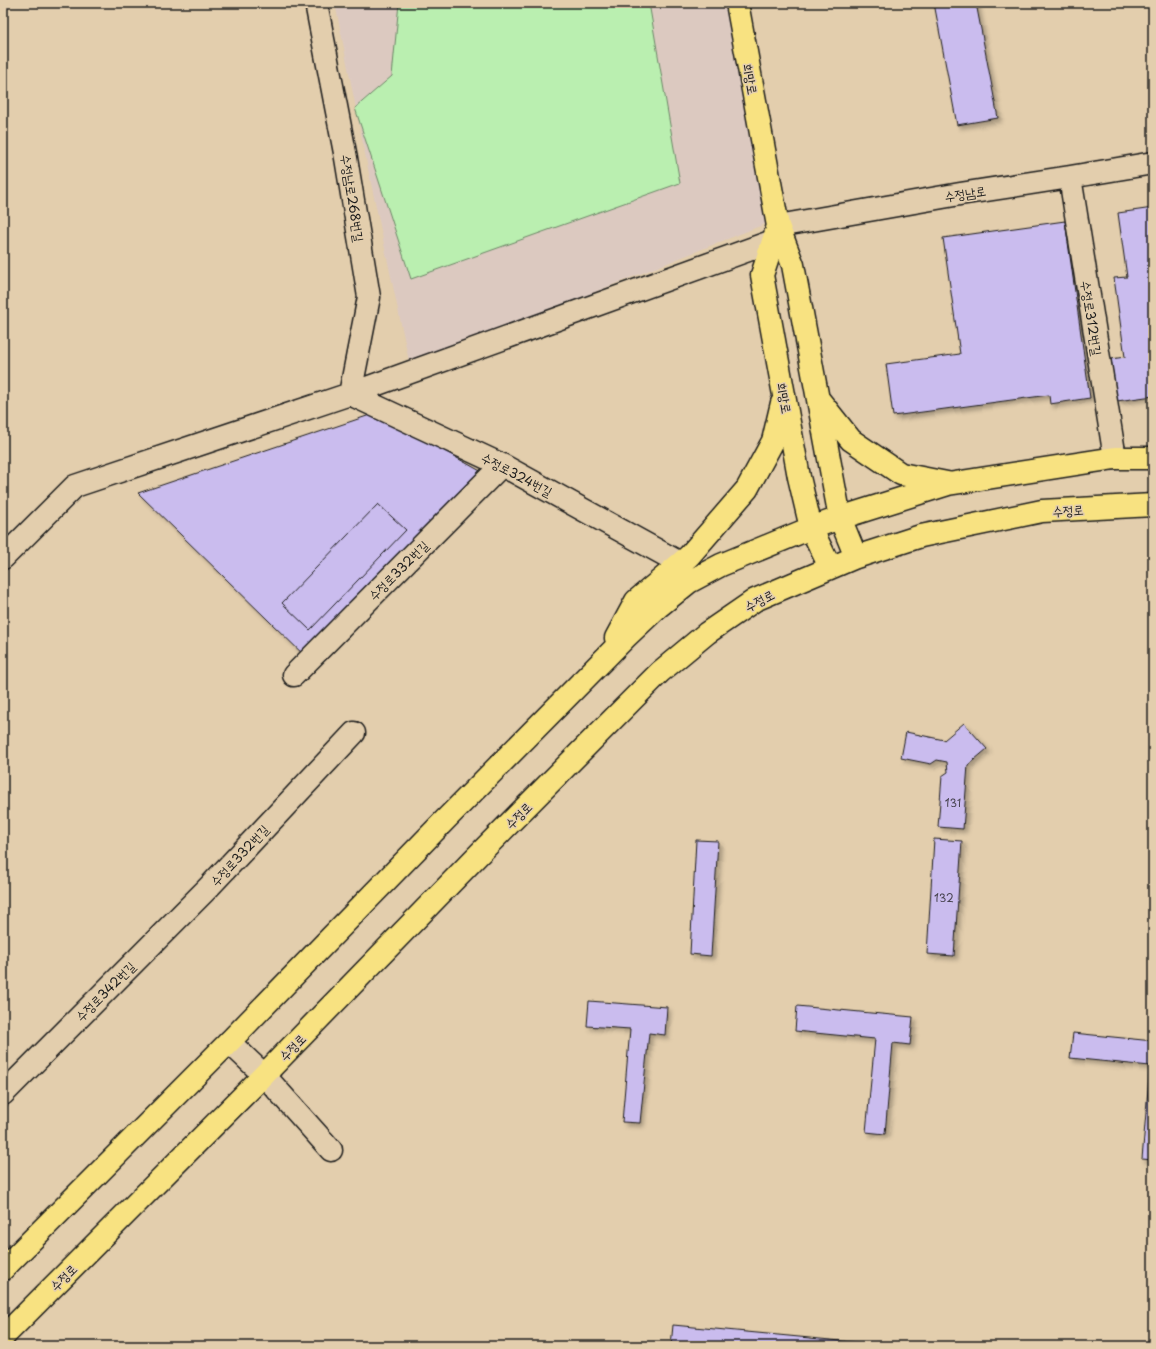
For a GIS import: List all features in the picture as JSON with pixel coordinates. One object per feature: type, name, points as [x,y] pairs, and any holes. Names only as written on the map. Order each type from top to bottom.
[{"type":"main road","name":"희망로","points":[[738,3],[775,234],[793,265],[840,518],[856,557]]},
{"type":"main road","name":"희망로","points":[[775,234],[762,275],[799,477],[811,528],[830,567]]},
{"type":"main road","points":[[606,658],[636,601],[689,556],[747,489],[773,441],[784,394]]},
{"type":"main road","points":[[818,398],[851,440],[901,474],[948,484]]},
{"type":"main road","points":[[3,1269],[229,1042],[446,819],[606,658],[658,607],[689,582],[722,565],[811,528],[948,484],[1115,458],[1153,458]]},
{"type":"main road","name":"수정로","points":[[3,1337],[264,1076],[474,859],[660,672],[707,633],[755,600],[830,567],[921,536],[1042,511],[1153,505]]},
{"type":"street","name":"수정남로268번길","points":[[316,3],[346,158],[368,297],[350,394]]},
{"type":"street","name":"수정남로","points":[[3,558],[75,486],[350,394],[775,234],[960,194],[1153,163]]},
{"type":"street","name":"수정로312번길","points":[[1070,177],[1115,458]]},
{"type":"street","name":"수정로324번길","points":[[350,394],[502,465],[680,563]]},
{"type":"street","name":"수정로332번길","points":[[294,676],[502,465]]},
{"type":"street","name":"수정로332번길","points":[[207,889],[354,733]]},
{"type":"street","name":"수정로342번길","points":[[3,1094],[207,889]]},
{"type":"street","points":[[229,1042],[264,1076],[331,1150]]},
{"type":"shaded area","points":[[335,3],[727,3],[765,224],[410,366],[368,169]]},
{"type":"green space","points":[[399,3],[649,3],[680,183],[411,279],[355,108],[392,76]]},
{"type":"building","points":[[934,3],[976,3],[998,118],[957,125]]},
{"type":"building","points":[[1153,208],[1153,396],[1117,401],[1111,359],[1125,357],[1114,278],[1127,277],[1118,213]]},
{"type":"building","points":[[1065,221],[1090,398],[1050,404],[1049,395],[893,416],[886,364],[960,354],[943,238]]},
{"type":"building","points":[[376,413],[493,478],[312,663],[138,493]]},
{"type":"building","points":[[378,504],[406,530],[310,630],[282,603]]},
{"type":"building","points":[[964,723],[987,749],[968,765],[963,829],[938,827],[942,776],[948,772],[947,762],[937,760],[931,764],[901,758],[906,732],[944,740]]},
{"type":"building","points":[[934,839],[962,841],[954,956],[927,954]]},
{"type":"building","points":[[696,840],[718,841],[711,956],[690,954]]},
{"type":"building","points":[[589,1001],[667,1007],[665,1035],[649,1033],[640,1123],[622,1122],[630,1029],[587,1026]]},
{"type":"building","points":[[797,1006],[913,1017],[910,1045],[893,1043],[885,1134],[866,1132],[875,1039],[795,1031]]},
{"type":"building","points":[[1073,1033],[1153,1041],[1153,1160],[1142,1159],[1150,1066],[1070,1058]]},
{"type":"building","points":[[673,1325],[862,1343],[862,1346],[671,1346]]}]
